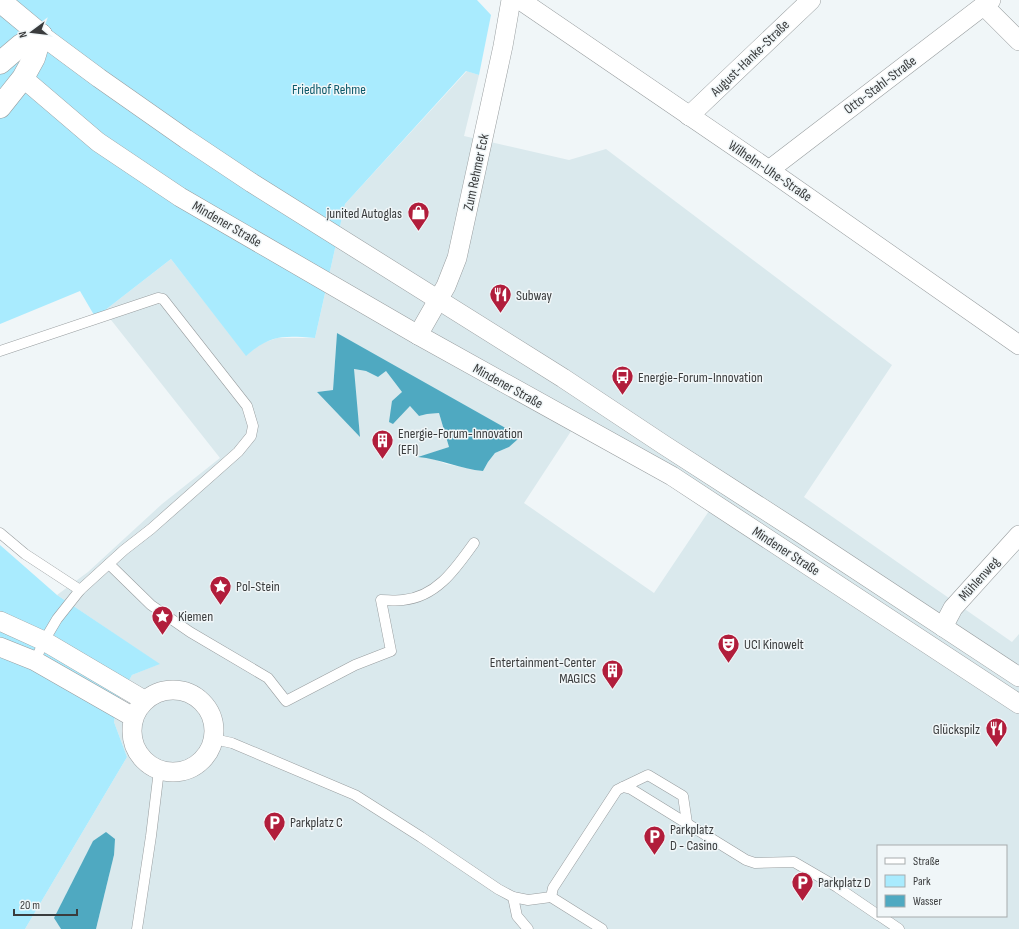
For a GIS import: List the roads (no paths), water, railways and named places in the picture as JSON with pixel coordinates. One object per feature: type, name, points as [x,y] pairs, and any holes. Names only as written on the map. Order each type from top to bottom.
[{"type":"main road","points":[[0,1],[41,35]]},
{"type":"main road","points":[[1,60],[21,45],[41,35]]},
{"type":"main road","points":[[0,107],[23,78],[34,58],[41,35]]},
{"type":"main road","name":"Mindener Straße","points":[[1,60],[23,78]]},
{"type":"street","name":"Zum Rehmer Eck","points":[[418,336],[439,300],[457,258],[503,46],[511,0]]},
{"type":"street","name":"Wilhelm-Uhe-Straße","points":[[520,0],[769,170],[1019,345]]},
{"type":"street","name":"August-Hanke-Straße","points":[[689,116],[812,0]]},
{"type":"street","points":[[987,3],[1019,40]]},
{"type":"street","name":"Otto-Stahl-Straße","points":[[769,170],[987,3]]},
{"type":"street","name":"Mindener Straße","points":[[41,35],[99,78],[252,183],[563,378],[1019,677]]},
{"type":"street","name":"Mindener Straße","points":[[23,78],[98,142],[180,197],[418,336],[672,476],[1019,704]]},
{"type":"street","name":"Mühlenweg","points":[[943,626],[953,608],[1019,535]]},
{"type":"street","points":[[0,621],[44,641],[144,700]]},
{"type":"street","points":[[0,647],[36,661],[133,717]]},
{"type":"street","points":[[163,690],[184,690],[202,700],[213,718],[214,739],[206,755],[193,767],[176,772],[159,770],[146,762],[136,749],[132,733],[133,717],[144,700],[163,690]]},
{"type":"lane","points":[[0,350],[158,298],[163,299],[248,406],[253,426],[251,436],[238,452],[80,590],[57,619],[44,641],[36,661]]},
{"type":"lane","points":[[0,533],[25,554],[80,590]]},
{"type":"lane","points":[[109,564],[151,605],[190,632],[268,678],[286,701],[355,665],[391,651],[381,600],[404,600],[434,590],[454,571],[474,543]]},
{"type":"lane","points":[[214,739],[232,743],[354,795],[421,837],[498,889],[513,897],[528,900],[551,898],[602,929]]},
{"type":"lane","points":[[138,929],[154,821],[159,770]]},
{"type":"lane","points":[[551,898],[553,888],[617,790],[648,775],[683,796],[687,823]]},
{"type":"lane","points":[[623,787],[631,789],[746,860],[754,863],[794,862],[837,887],[877,914]]},
{"type":"lane","points":[[513,897],[517,916],[528,929]]},
{"type":"lane","points":[[882,917],[899,929]]},
{"type":"water","points":[[337,333],[518,435],[518,439],[509,447],[495,453],[483,471],[418,457],[449,447],[439,413],[419,416],[410,406],[393,424],[389,422],[392,401],[402,392],[386,371],[378,377],[366,371],[354,369],[360,437],[317,392],[333,390]]},
{"type":"water","points":[[106,832],[115,839],[114,855],[96,929],[61,929],[54,918],[93,841]]},
{"type":"place","name":"junited Autoglas","points":[[418,232]]},
{"type":"place","name":"Subway","points":[[501,314]]},
{"type":"place","name":"Energie-Forum-Innovation","points":[[622,396]]},
{"type":"place","name":"Energie-Forum-Innovation (EFI)","points":[[383,460]]},
{"type":"place","name":"Pol-Stein","points":[[221,606]]},
{"type":"place","name":"Kiemen","points":[[163,636]]},
{"type":"place","name":"UCI Kinowelt","points":[[729,664]]},
{"type":"place","name":"Entertainment-Center MAGICS","points":[[612,690]]},
{"type":"place","name":"Glückspilz","points":[[996,748]]},
{"type":"place","name":"Parkplatz C","points":[[275,842]]},
{"type":"place","name":"Parkplatz D - Casino","points":[[654,856]]},
{"type":"place","name":"Parkplatz D","points":[[803,902]]},
{"type":"park label","name":"Friedhof Rehme","points":[[329,89]]}]
